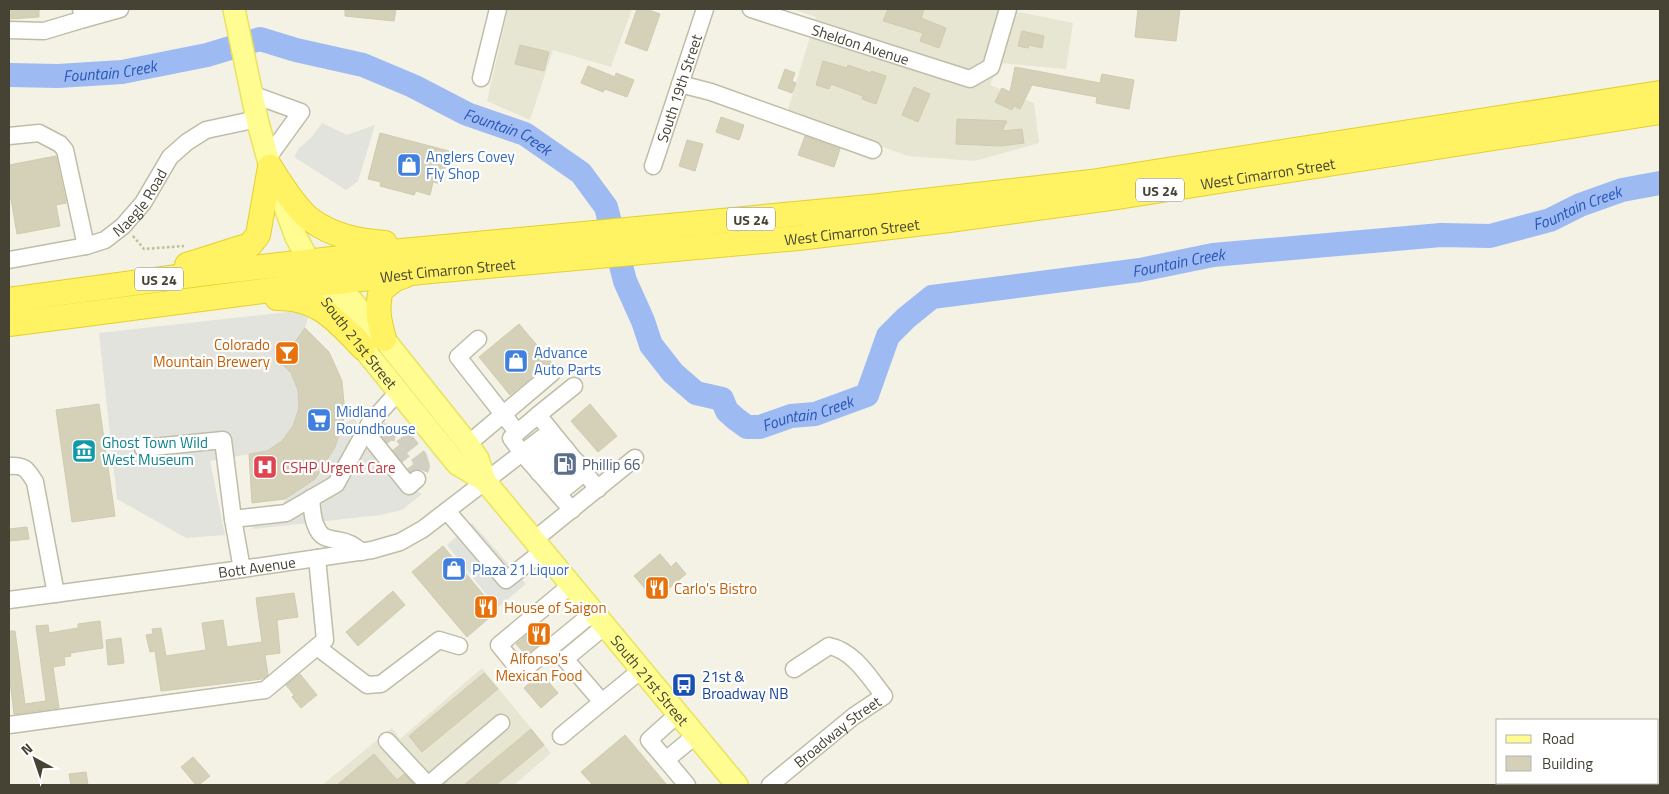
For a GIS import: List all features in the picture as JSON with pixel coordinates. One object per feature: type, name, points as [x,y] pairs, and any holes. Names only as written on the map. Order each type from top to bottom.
[{"type":"highway","name":"West Cimarron Street","points":[[9,300],[135,282],[309,261],[870,207],[1091,182],[1660,93]]},
{"type":"highway","name":"West Cimarron Street","points":[[9,324],[420,272],[657,252],[949,220],[1110,198],[1660,112]]},
{"type":"highway","points":[[269,163],[285,190],[310,219],[343,237],[377,242],[452,246]]},
{"type":"highway","points":[[135,282],[250,245],[258,235],[269,163]]},
{"type":"highway","points":[[384,339],[377,305],[381,290],[395,279],[420,272]]},
{"type":"highway","points":[[180,301],[281,298],[310,303],[333,317],[363,348]]},
{"type":"main road","name":"South 21st Street","points":[[234,11],[257,120],[269,163],[296,237],[309,261],[326,283],[384,339],[468,444],[478,459],[485,481]]},
{"type":"main road","name":"South 21st Street","points":[[326,283],[329,304],[456,464],[485,481],[737,785]]},
{"type":"street","points":[[9,30],[44,31],[82,14],[120,9]]},
{"type":"street","points":[[481,78],[498,9]]},
{"type":"street","name":"South 19th Street","points":[[653,166],[705,9]]},
{"type":"street","name":"Sheldon Avenue","points":[[751,9],[970,79],[991,67],[1008,9]]},
{"type":"street","points":[[680,84],[711,92],[873,150]]},
{"type":"street","points":[[251,94],[300,112],[269,163]]},
{"type":"street","name":"Naegle Road","points":[[9,260],[86,246],[105,240],[123,226],[143,203],[170,158],[187,142],[206,130],[257,120]]},
{"type":"street","points":[[9,136],[38,133],[60,144],[65,150],[86,246]]},
{"type":"street","points":[[478,339],[458,357],[517,432]]},
{"type":"street","points":[[468,444],[552,373]]},
{"type":"street","points":[[572,510],[510,438],[574,386]]},
{"type":"street","points":[[233,519],[286,512],[336,484],[372,427],[398,392]]},
{"type":"street","points":[[538,415],[598,489]]},
{"type":"street","points":[[372,427],[408,486],[417,479]]},
{"type":"street","points":[[143,448],[223,440],[233,519],[242,570]]},
{"type":"street","points":[[540,474],[567,451]]},
{"type":"street","points":[[540,474],[567,451]]},
{"type":"street","points":[[540,474],[567,451]]},
{"type":"street","points":[[447,511],[506,580],[572,510],[635,458]]},
{"type":"street","points":[[9,466],[18,465],[27,469],[35,482],[56,594]]},
{"type":"street","name":"Bott Avenue","points":[[9,600],[242,570],[372,550],[400,542],[423,529],[485,481],[540,474]]},
{"type":"street","points":[[311,498],[315,526],[319,531],[328,540],[342,541],[356,546],[362,552]]},
{"type":"street","points":[[317,558],[321,643],[366,685],[381,684],[439,640],[459,646]]},
{"type":"street","points":[[571,584],[499,645],[521,672],[599,619]]},
{"type":"street","points":[[599,619],[565,659],[602,702]]},
{"type":"street","points":[[9,725],[265,690],[321,643]]},
{"type":"street","name":"Broadway Street","points":[[770,785],[854,716],[884,696],[863,668],[839,648],[829,646],[794,669]]},
{"type":"street","points":[[561,736],[641,670]]},
{"type":"street","points":[[678,714],[649,740],[687,785]]},
{"type":"street","points":[[387,741],[428,785],[501,723]]},
{"type":"street","points":[[666,760],[696,735]]},
{"type":"path","points":[[123,226],[144,249],[184,245]]},
{"type":"shaded area","points":[[508,9],[632,9],[611,67],[553,50],[530,120],[487,101]]},
{"type":"shaded area","points":[[792,9],[1004,9],[1073,23],[1066,69],[999,63],[990,85],[1034,103],[1039,143],[975,161],[908,156],[787,113],[816,17]]},
{"type":"shaded area","points":[[322,123],[347,135],[375,125],[358,181],[346,190],[294,157],[299,148],[311,138]]},
{"type":"shaded area","points":[[288,312],[309,314],[305,328],[287,353],[278,359],[291,373],[298,390],[299,408],[293,426],[282,441],[267,451],[210,461],[225,535],[186,538],[117,499],[99,333]]},
{"type":"shaded area","points":[[354,417],[371,451],[392,477],[422,494],[402,510],[380,515],[253,529],[251,517],[275,514],[342,426]]},
{"type":"shaded area","points":[[472,523],[526,584],[497,608],[447,545]]},
{"type":"shaded area","points":[[482,668],[551,753],[514,785],[322,785],[392,728],[400,739]]},
{"type":"building","points":[[9,9],[39,9],[39,17],[9,19]]},
{"type":"building","points":[[345,9],[396,9],[394,21],[345,16]]},
{"type":"building","points":[[637,9],[646,9],[660,14],[647,51],[625,43]]},
{"type":"building","points":[[888,9],[924,9],[921,18],[946,28],[939,48],[920,41],[923,33],[883,21]]},
{"type":"building","points":[[1138,9],[1180,9],[1176,41],[1135,37]]},
{"type":"building","points":[[1022,31],[1044,36],[1042,48],[1029,45],[1028,48],[1018,46]]},
{"type":"building","points":[[520,45],[549,52],[544,71],[515,64]]},
{"type":"building","points":[[823,61],[847,68],[848,65],[886,76],[876,104],[862,99],[863,96],[831,84],[829,89],[816,85]]},
{"type":"building","points":[[588,66],[615,77],[616,73],[634,80],[627,97],[605,89],[603,92],[581,83]]},
{"type":"building","points":[[1015,67],[1100,83],[1102,74],[1134,80],[1129,109],[1096,103],[1097,97],[1032,85],[1020,109],[1014,106],[1012,110],[995,102],[1002,88],[1010,92]]},
{"type":"building","points":[[785,69],[795,73],[792,81],[796,83],[792,93],[778,88]]},
{"type":"building","points":[[914,87],[930,94],[918,122],[902,115]]},
{"type":"building","points":[[721,117],[744,125],[739,140],[716,132]]},
{"type":"building","points":[[957,119],[1007,121],[1002,131],[1022,129],[1024,143],[1001,146],[956,144]]},
{"type":"building","name":"Anglers Covey Fly Shop","points":[[380,133],[449,151],[441,184],[433,182],[430,195],[416,191],[414,195],[380,186],[381,182],[368,179]]},
{"type":"building","points":[[805,136],[840,149],[834,167],[798,155]]},
{"type":"building","points":[[687,140],[703,144],[695,171],[679,166]]},
{"type":"building","points":[[56,156],[66,203],[56,205],[60,226],[17,234],[9,188],[9,165]]},
{"type":"building","name":"Advance Auto Parts","points":[[519,324],[552,363],[546,365],[510,395],[479,357]]},
{"type":"building","name":"Midland Roundhouse","points":[[305,328],[329,352],[342,381],[345,414],[342,426],[335,447],[315,479],[285,499],[252,503],[249,454],[267,451],[282,441],[293,426],[299,408],[298,390],[291,373],[277,359],[287,353]]},
{"type":"building","name":"Ghost Town Wild West Museum","points":[[99,404],[115,516],[72,522],[56,410]]},
{"type":"building","points":[[590,404],[617,436],[598,452],[571,421]]},
{"type":"building","points":[[27,527],[29,539],[9,541],[9,529]]},
{"type":"building","points":[[443,546],[497,611],[467,637],[412,572]]},
{"type":"building","name":"Carlo's Bistro","points":[[660,554],[671,567],[676,562],[686,574],[655,600],[634,576]]},
{"type":"building","points":[[393,591],[405,605],[358,646],[346,632]]},
{"type":"building","points":[[294,593],[298,617],[277,620],[280,653],[265,655],[268,675],[262,679],[161,691],[155,651],[150,652],[146,635],[153,634],[152,629],[161,628],[166,656],[206,650],[202,623],[223,620],[227,647],[262,642],[256,598]]},
{"type":"building","points":[[100,621],[103,648],[70,653],[71,656],[64,657],[65,665],[53,667],[59,708],[14,714],[9,673],[9,631],[15,631],[25,704],[46,701],[36,626],[48,625],[49,633],[78,628],[78,624]]},
{"type":"building","points":[[537,626],[547,638],[526,655],[516,644]]},
{"type":"building","points":[[121,638],[124,663],[108,665],[106,640]]},
{"type":"building","points":[[484,673],[498,689],[422,752],[409,736]]},
{"type":"building","points":[[541,673],[558,693],[541,708],[524,688]]},
{"type":"building","points":[[300,674],[317,695],[301,708],[292,697],[294,695],[286,685]]},
{"type":"building","points":[[531,729],[544,745],[496,785],[464,785]]},
{"type":"building","points":[[625,735],[667,785],[593,785],[581,772]]},
{"type":"building","points":[[374,754],[397,780],[404,774],[415,785],[337,785]]},
{"type":"building","points":[[193,757],[210,776],[199,785],[196,785],[181,767]]},
{"type":"building","points":[[86,772],[88,785],[71,785],[69,774]]},
{"type":"waterway","name":"Fountain Creek","points":[[9,75],[58,76],[122,72],[207,55],[260,39],[296,50],[363,65],[413,86],[467,114],[525,134],[581,173],[606,207],[625,281],[643,321],[651,345],[673,373],[696,393],[722,399],[727,411],[747,427],[760,427],[791,416],[815,414],[867,395],[888,336],[906,318],[932,297],[1140,270],[1213,255],[1441,235],[1490,236],[1550,220],[1580,205],[1622,190],[1660,183]]},
{"type":"tunnel","points":[[380,431],[401,434],[419,457],[422,466],[417,479],[380,431]]},
{"type":"place","name":"Anglers Covey Fly Shop","points":[[409,165]]},
{"type":"place","name":"Colorado Mountain Brewery","points":[[287,353]]},
{"type":"place","name":"Advance Auto Parts","points":[[516,361]]},
{"type":"place","name":"Midland Roundhouse","points":[[319,420]]},
{"type":"place","name":"Ghost Town Wild West Museum","points":[[84,451]]},
{"type":"place","name":"Phillip 66","points":[[565,464]]},
{"type":"place","name":"CSHP Urgent Care","points":[[265,467]]},
{"type":"place","name":"Plaza 21 Liquor","points":[[454,569]]},
{"type":"place","name":"Carlo's Bistro","points":[[657,588]]},
{"type":"place","name":"House of Saigon","points":[[486,607]]},
{"type":"place","name":"Alfonso's Mexican Food","points":[[539,634]]},
{"type":"place","name":"21st & Broadway NB","points":[[684,685]]}]
